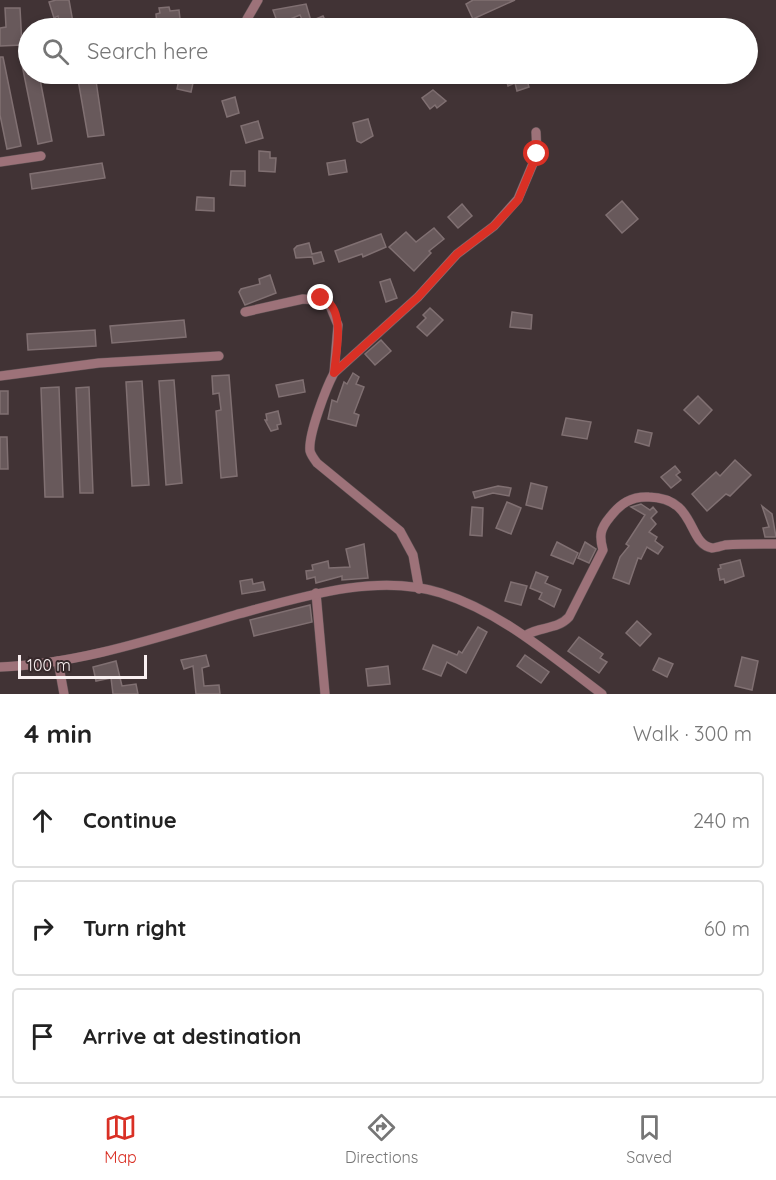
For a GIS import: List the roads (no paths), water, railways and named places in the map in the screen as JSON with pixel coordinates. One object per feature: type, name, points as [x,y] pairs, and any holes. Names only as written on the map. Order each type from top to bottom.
[{"type":"street","points":[[248,18],[258,0]]},
{"type":"street","points":[[334,373],[418,297],[457,254],[494,226],[518,200],[537,154],[536,132]]},
{"type":"street","points":[[0,162],[41,156]]},
{"type":"street","points":[[245,312],[303,299],[328,301],[338,325],[334,373],[310,442],[310,453],[317,463],[400,531],[413,555],[419,589]]},
{"type":"street","points":[[0,376],[99,363],[219,356]]},
{"type":"street","points":[[526,635],[539,627],[563,624],[569,617],[603,550],[599,536],[603,525],[625,502],[634,498],[659,497],[672,501],[689,518],[698,540],[712,548],[776,544]]},
{"type":"street","points":[[0,667],[58,661],[133,644],[316,593],[354,588],[419,589],[459,600],[526,635],[602,694]]},
{"type":"street","points":[[316,593],[325,694]]},
{"type":"street","points":[[58,661],[64,694]]}]
